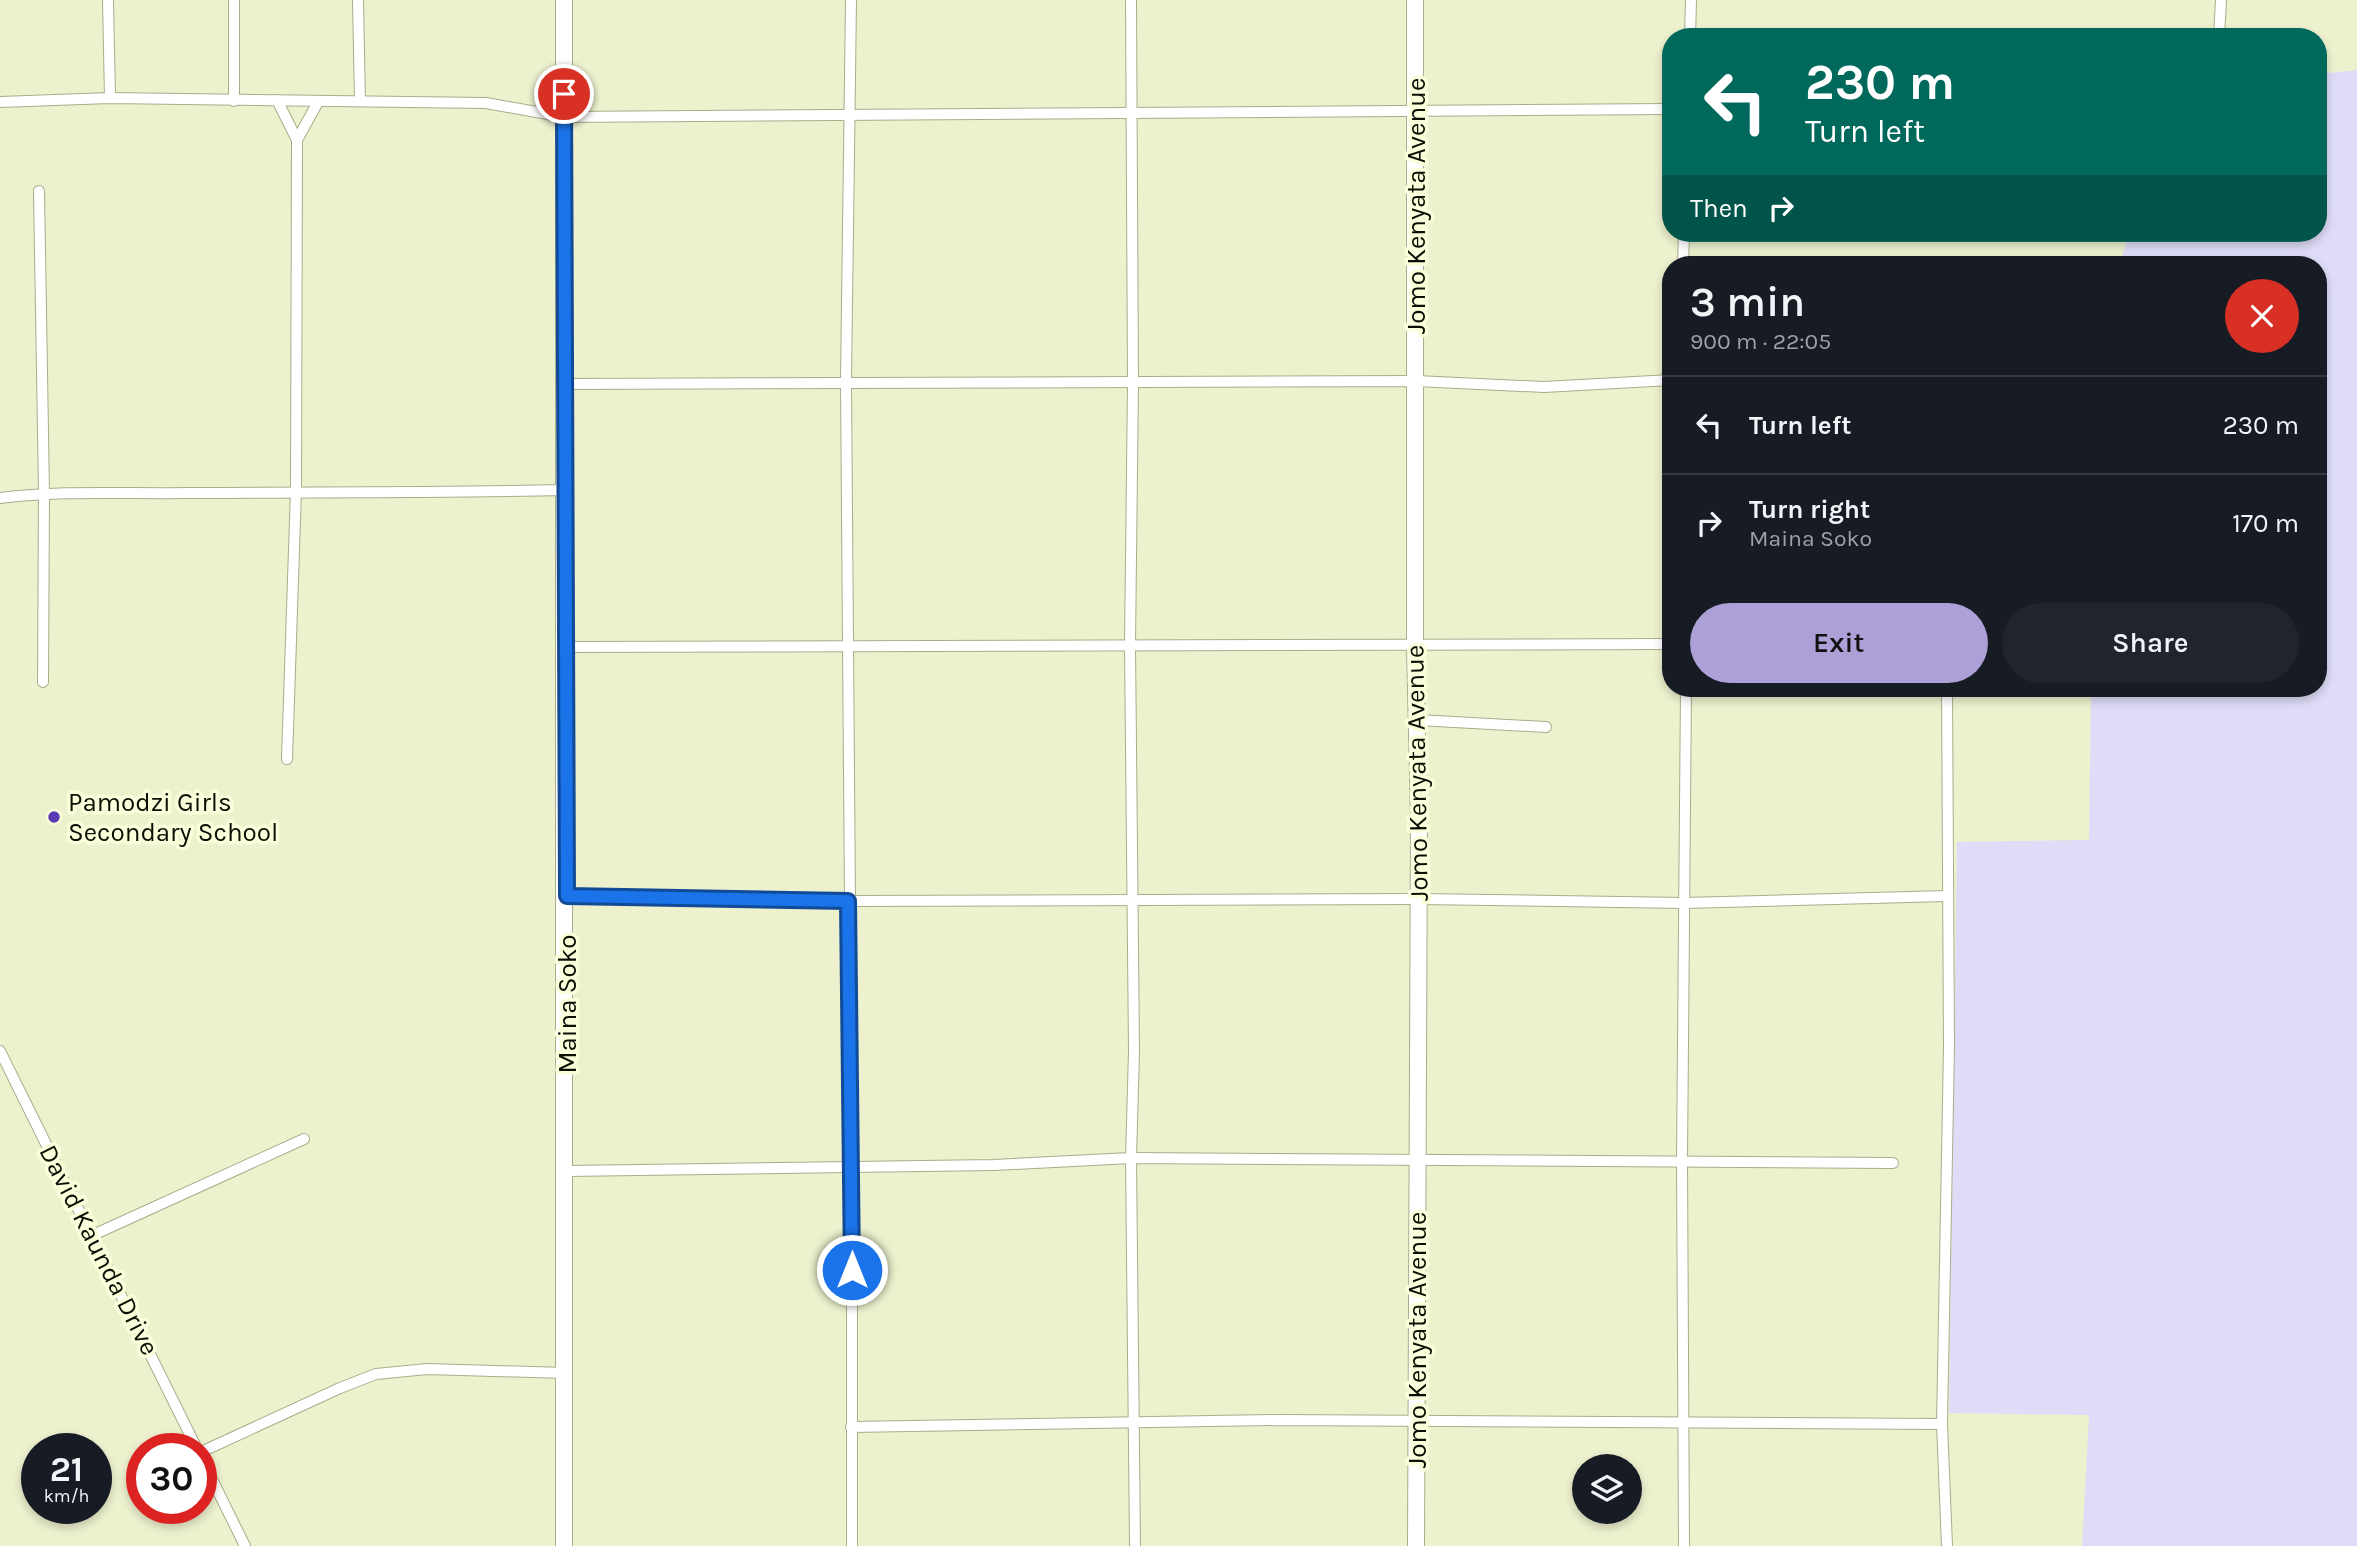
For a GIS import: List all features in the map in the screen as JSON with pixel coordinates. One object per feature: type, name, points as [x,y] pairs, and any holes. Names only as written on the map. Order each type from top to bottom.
[{"type":"street","points":[[108,0],[110,98]]},
{"type":"street","points":[[234,0],[234,101]]},
{"type":"street","points":[[358,0],[360,101]]},
{"type":"street","name":"Maina Soko","points":[[564,0],[564,647],[567,896],[564,1546]]},
{"type":"street","points":[[851,0],[846,381],[852,1546]]},
{"type":"street","points":[[1131,0],[1131,1158],[1136,1422],[1135,1546]]},
{"type":"street","name":"Jomo Kenyata Avenue","points":[[1415,0],[1415,645],[1418,720],[1416,1546]]},
{"type":"street","points":[[1690,28],[1691,0]]},
{"type":"street","points":[[2219,28],[2221,0]]},
{"type":"street","points":[[0,102],[110,98],[486,103],[564,117],[1662,109]]},
{"type":"street","points":[[277,100],[297,140],[296,490],[287,759]]},
{"type":"street","points":[[297,140],[318,102]]},
{"type":"street","points":[[39,191],[44,492],[43,682]]},
{"type":"street","points":[[565,384],[846,381],[1416,382],[1544,387],[1662,380]]},
{"type":"street","points":[[0,498],[44,492],[566,491]]},
{"type":"street","points":[[564,647],[1662,644]]},
{"type":"street","points":[[1684,1546],[1682,1160],[1686,697]]},
{"type":"street","points":[[1947,697],[1949,1046],[1942,1424],[1947,1546]]},
{"type":"street","points":[[1418,720],[1546,727]]},
{"type":"street","points":[[567,896],[848,901],[1418,899],[1684,903],[1947,896]]},
{"type":"street","name":"David Kaunda Drive","points":[[0,1051],[190,1433]]},
{"type":"street","points":[[93,1235],[304,1139]]},
{"type":"street","points":[[567,1171],[993,1165],[1131,1158],[1893,1163]]},
{"type":"street","points":[[217,1445],[376,1374],[427,1369],[566,1373]]},
{"type":"street","points":[[851,1427],[1416,1420],[1942,1424]]},
{"type":"street","name":"David Kaunda Drive","points":[[217,1488],[245,1546]]},
{"type":"shaded area","points":[[2357,70],[2357,1546],[2082,1546],[2089,1415],[1949,1413],[1957,842],[2089,840],[2091,697],[2327,697],[2327,256],[2122,256],[2126,242],[2327,242],[2327,73]]},
{"type":"place","name":"Pamodzi Girls Secondary School","points":[[54,817]]},
{"type":"route","points":[[564,94],[567,896],[848,901],[852,1270]]}]
